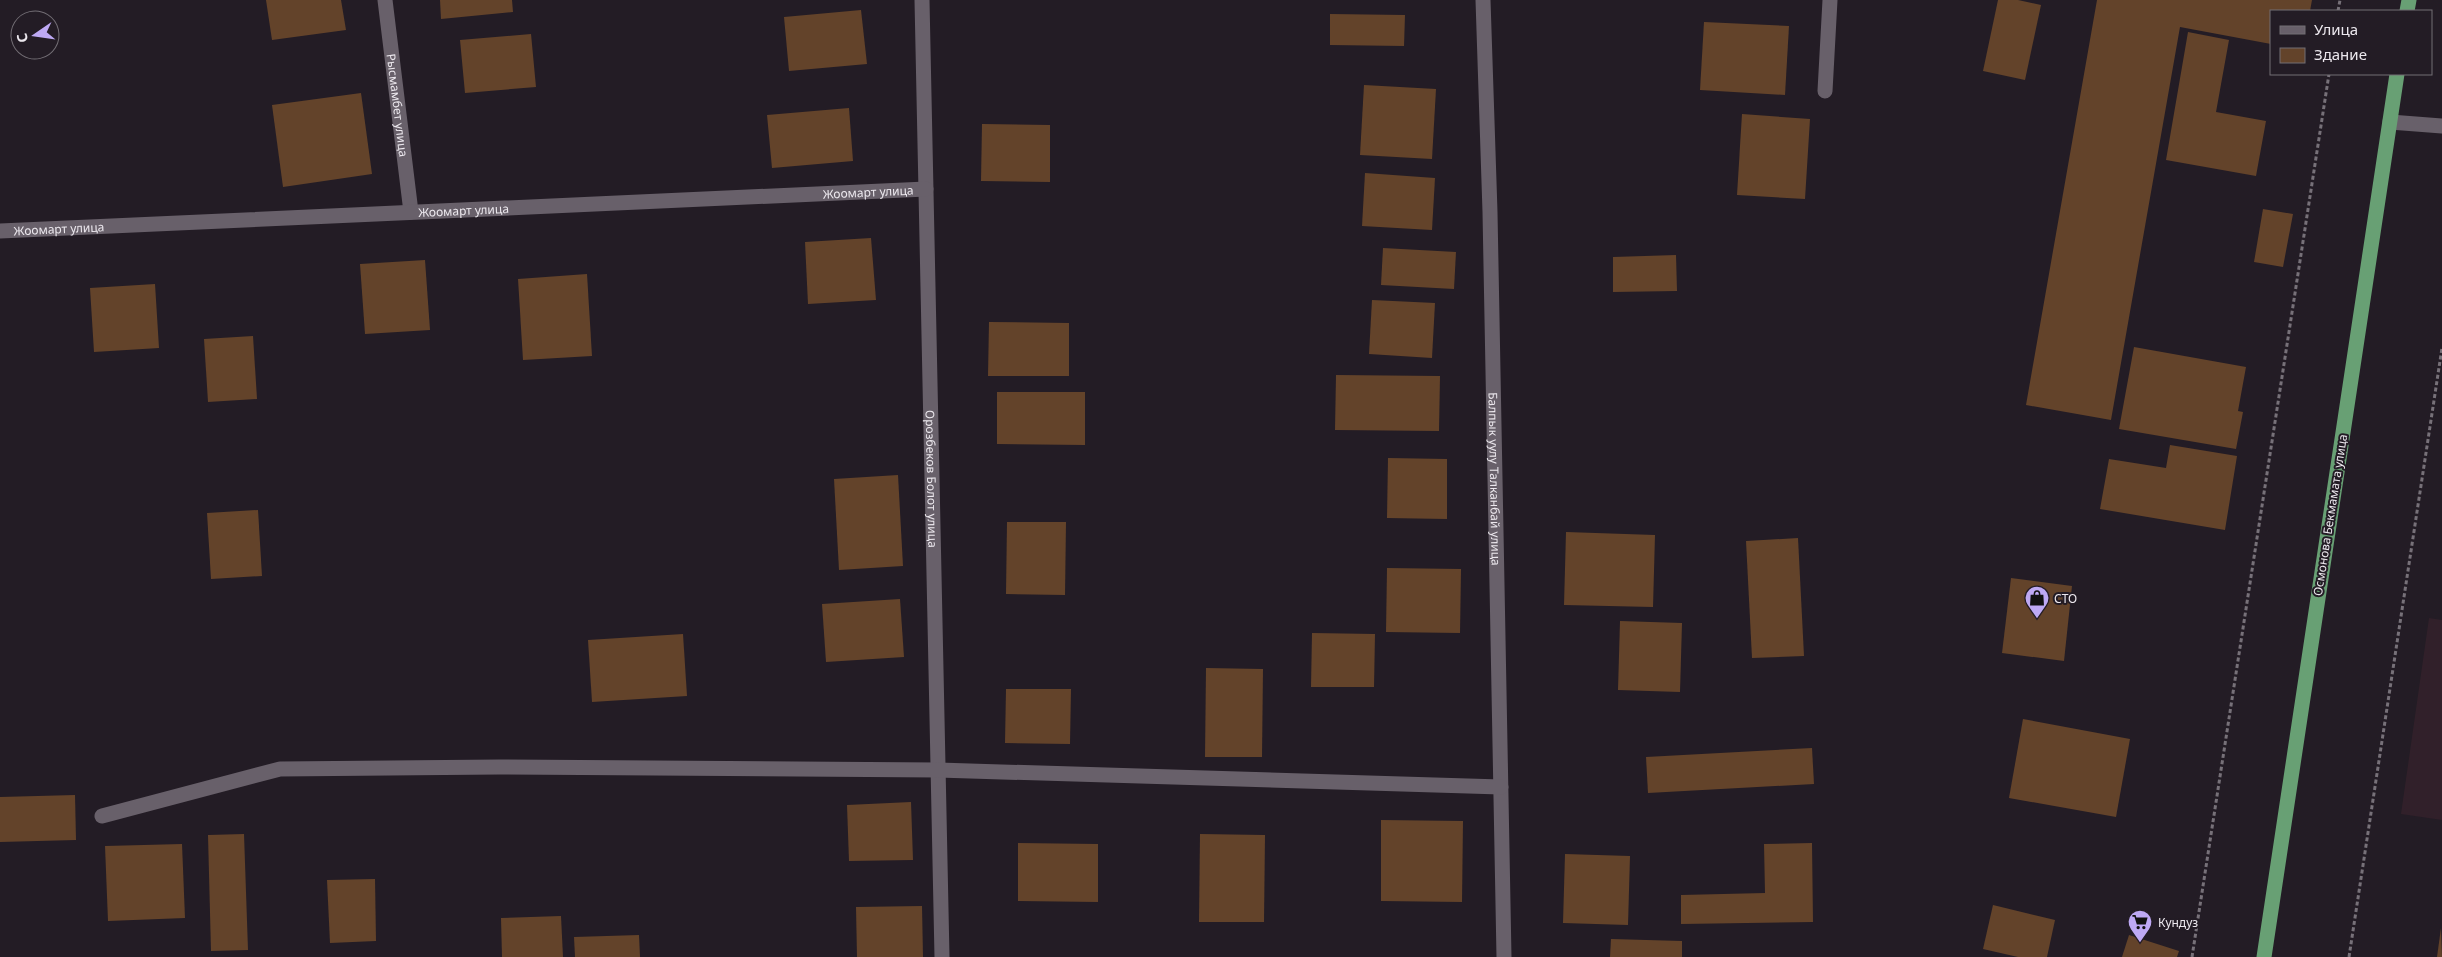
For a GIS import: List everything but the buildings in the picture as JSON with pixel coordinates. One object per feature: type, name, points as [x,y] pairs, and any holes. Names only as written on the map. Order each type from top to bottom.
[{"type":"highway","name":"Осмонова Бекмамата улица","points":[[2264,957],[2398,75]]},
{"type":"street","name":"Рысмамбет улица","points":[[385,0],[411,212]]},
{"type":"street","name":"Орозбеков Болот улица","points":[[922,0],[942,957]]},
{"type":"street","name":"Балпык уулу Талканбай улица","points":[[1483,0],[1490,222],[1504,957]]},
{"type":"street","points":[[1825,91],[1830,0]]},
{"type":"street","points":[[2390,122],[2442,126]]},
{"type":"street","name":"Жоомарт улица","points":[[0,231],[926,189]]},
{"type":"street","points":[[102,816],[280,769],[509,767],[938,770],[1501,787]]},
{"type":"path","points":[[2192,957],[2329,75]]},
{"type":"path","points":[[2349,957],[2442,348]]},
{"type":"shaded area","points":[[2429,618],[2442,620],[2442,820],[2401,814]]},
{"type":"place","name":"СТО","points":[[2037,619]]},
{"type":"place","name":"Кундуз","points":[[2140,943]]}]
